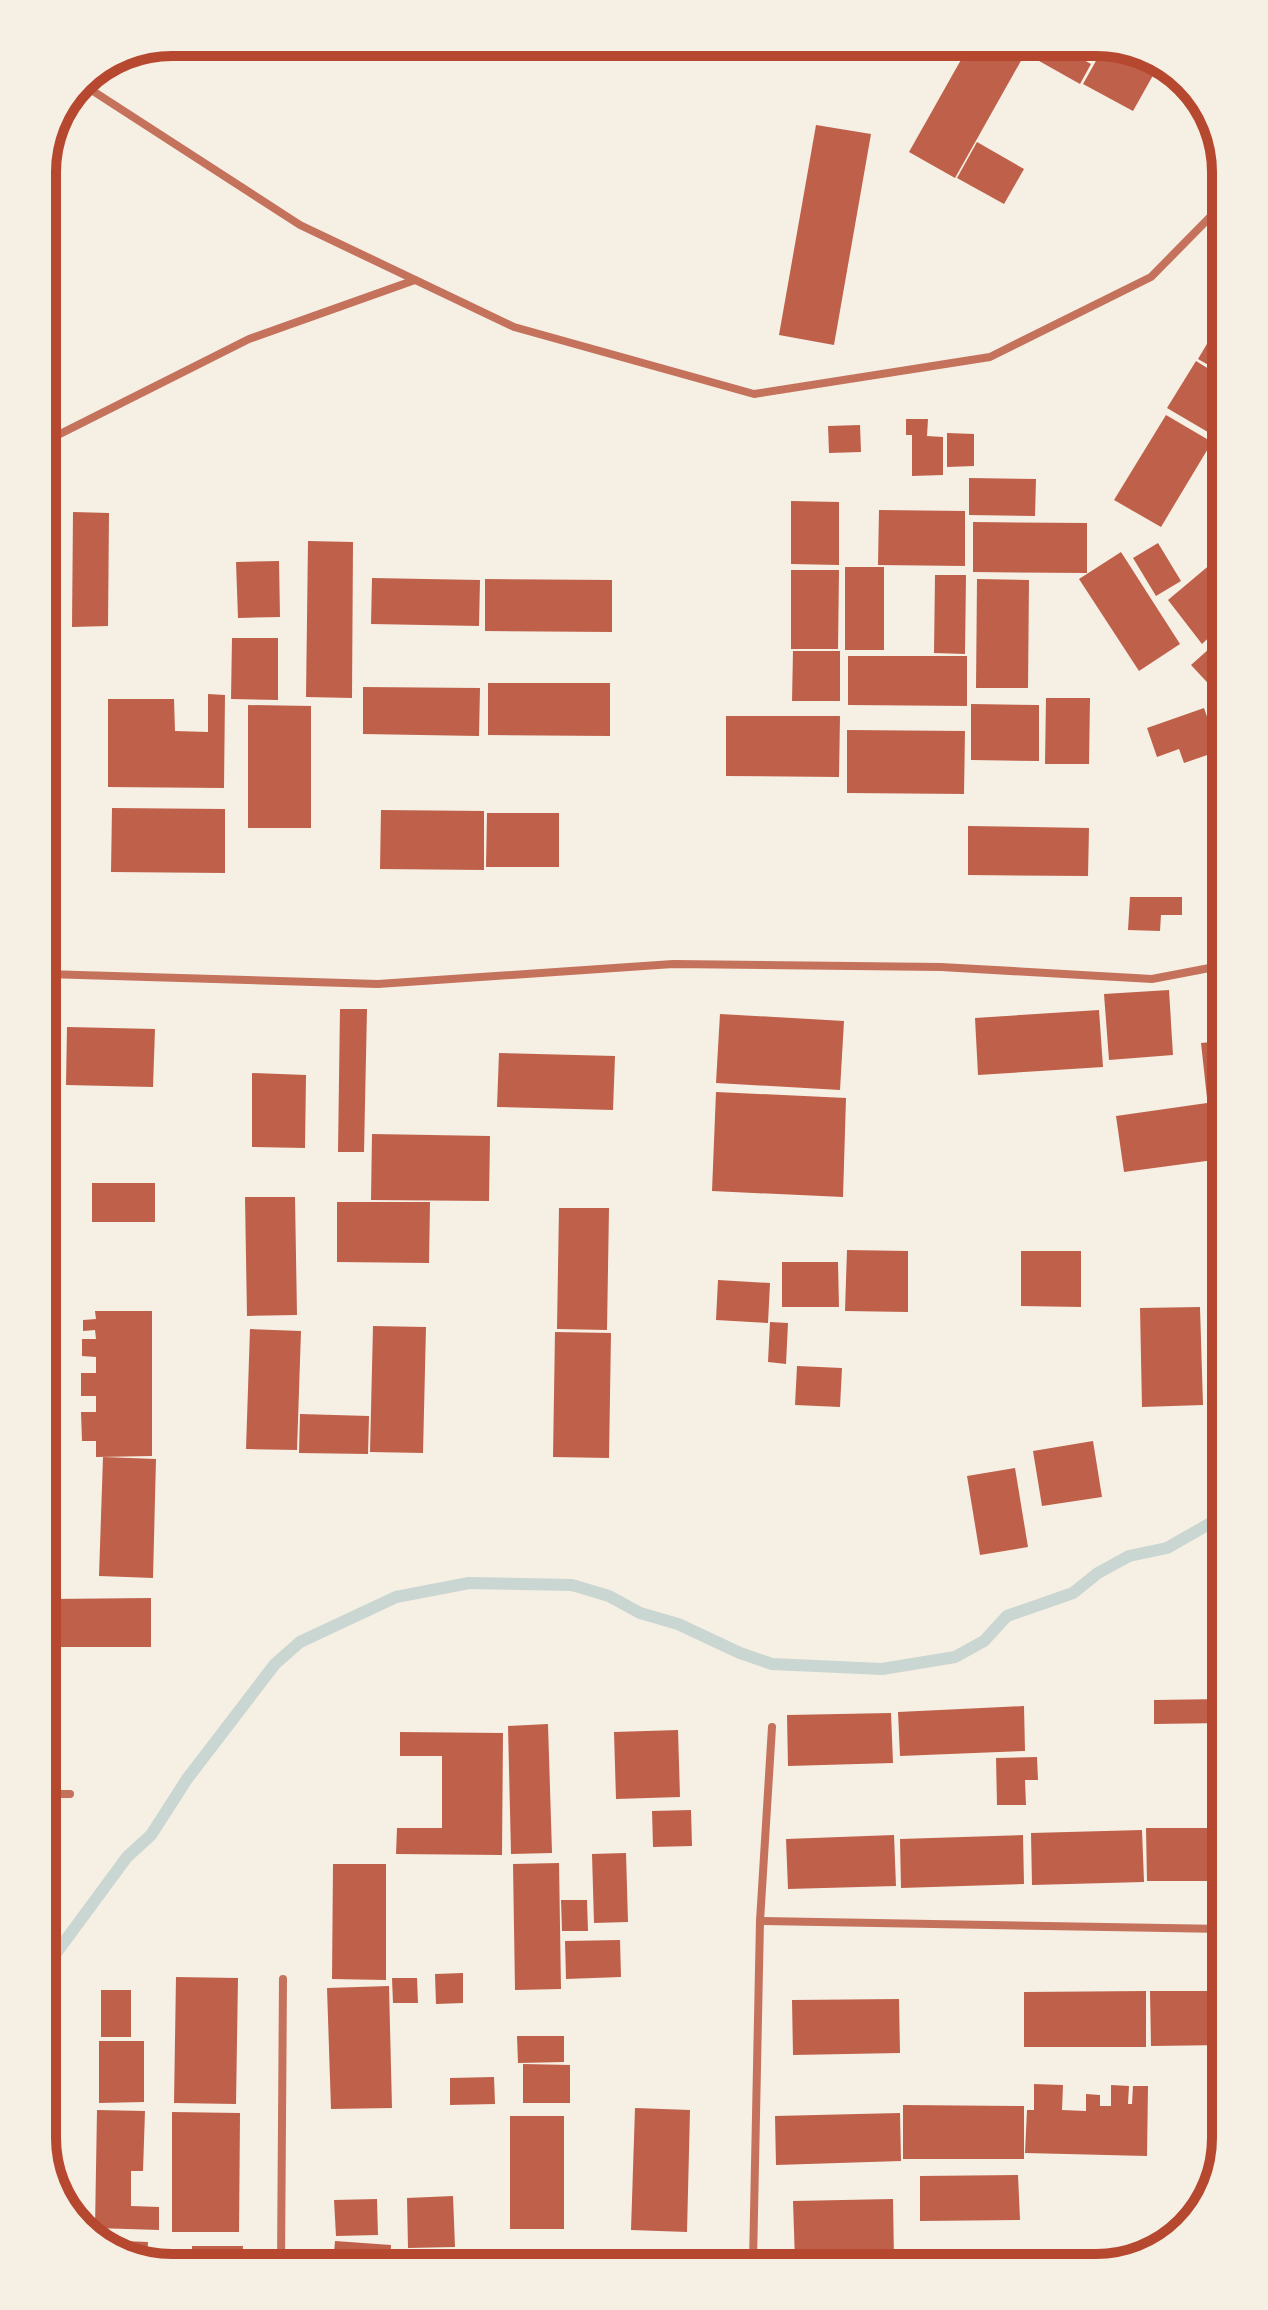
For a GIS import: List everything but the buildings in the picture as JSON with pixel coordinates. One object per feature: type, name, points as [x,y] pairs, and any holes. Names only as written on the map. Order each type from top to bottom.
[{"type":"street","points":[[91,90],[300,225],[514,327],[754,394],[990,357],[1151,277],[1212,215]]},
{"type":"street","points":[[56,436],[249,339],[415,280]]},
{"type":"street","points":[[56,974],[378,984],[673,964],[941,967],[1152,979],[1212,968]]},
{"type":"street","points":[[753,2254],[760,1921],[772,1727]]},
{"type":"street","points":[[56,1794],[70,1794]]},
{"type":"street","points":[[760,1921],[1212,1929]]},
{"type":"street","points":[[281,2254],[283,1979]]},
{"type":"waterway","points":[[56,1953],[127,1857],[151,1835],[187,1779],[275,1664],[300,1642],[396,1597],[469,1583],[572,1585],[609,1596],[640,1613],[678,1624],[740,1653],[772,1664],[882,1669],[955,1657],[984,1641],[1007,1616],[1073,1593],[1098,1573],[1129,1556],[1167,1548],[1212,1522]]}]
